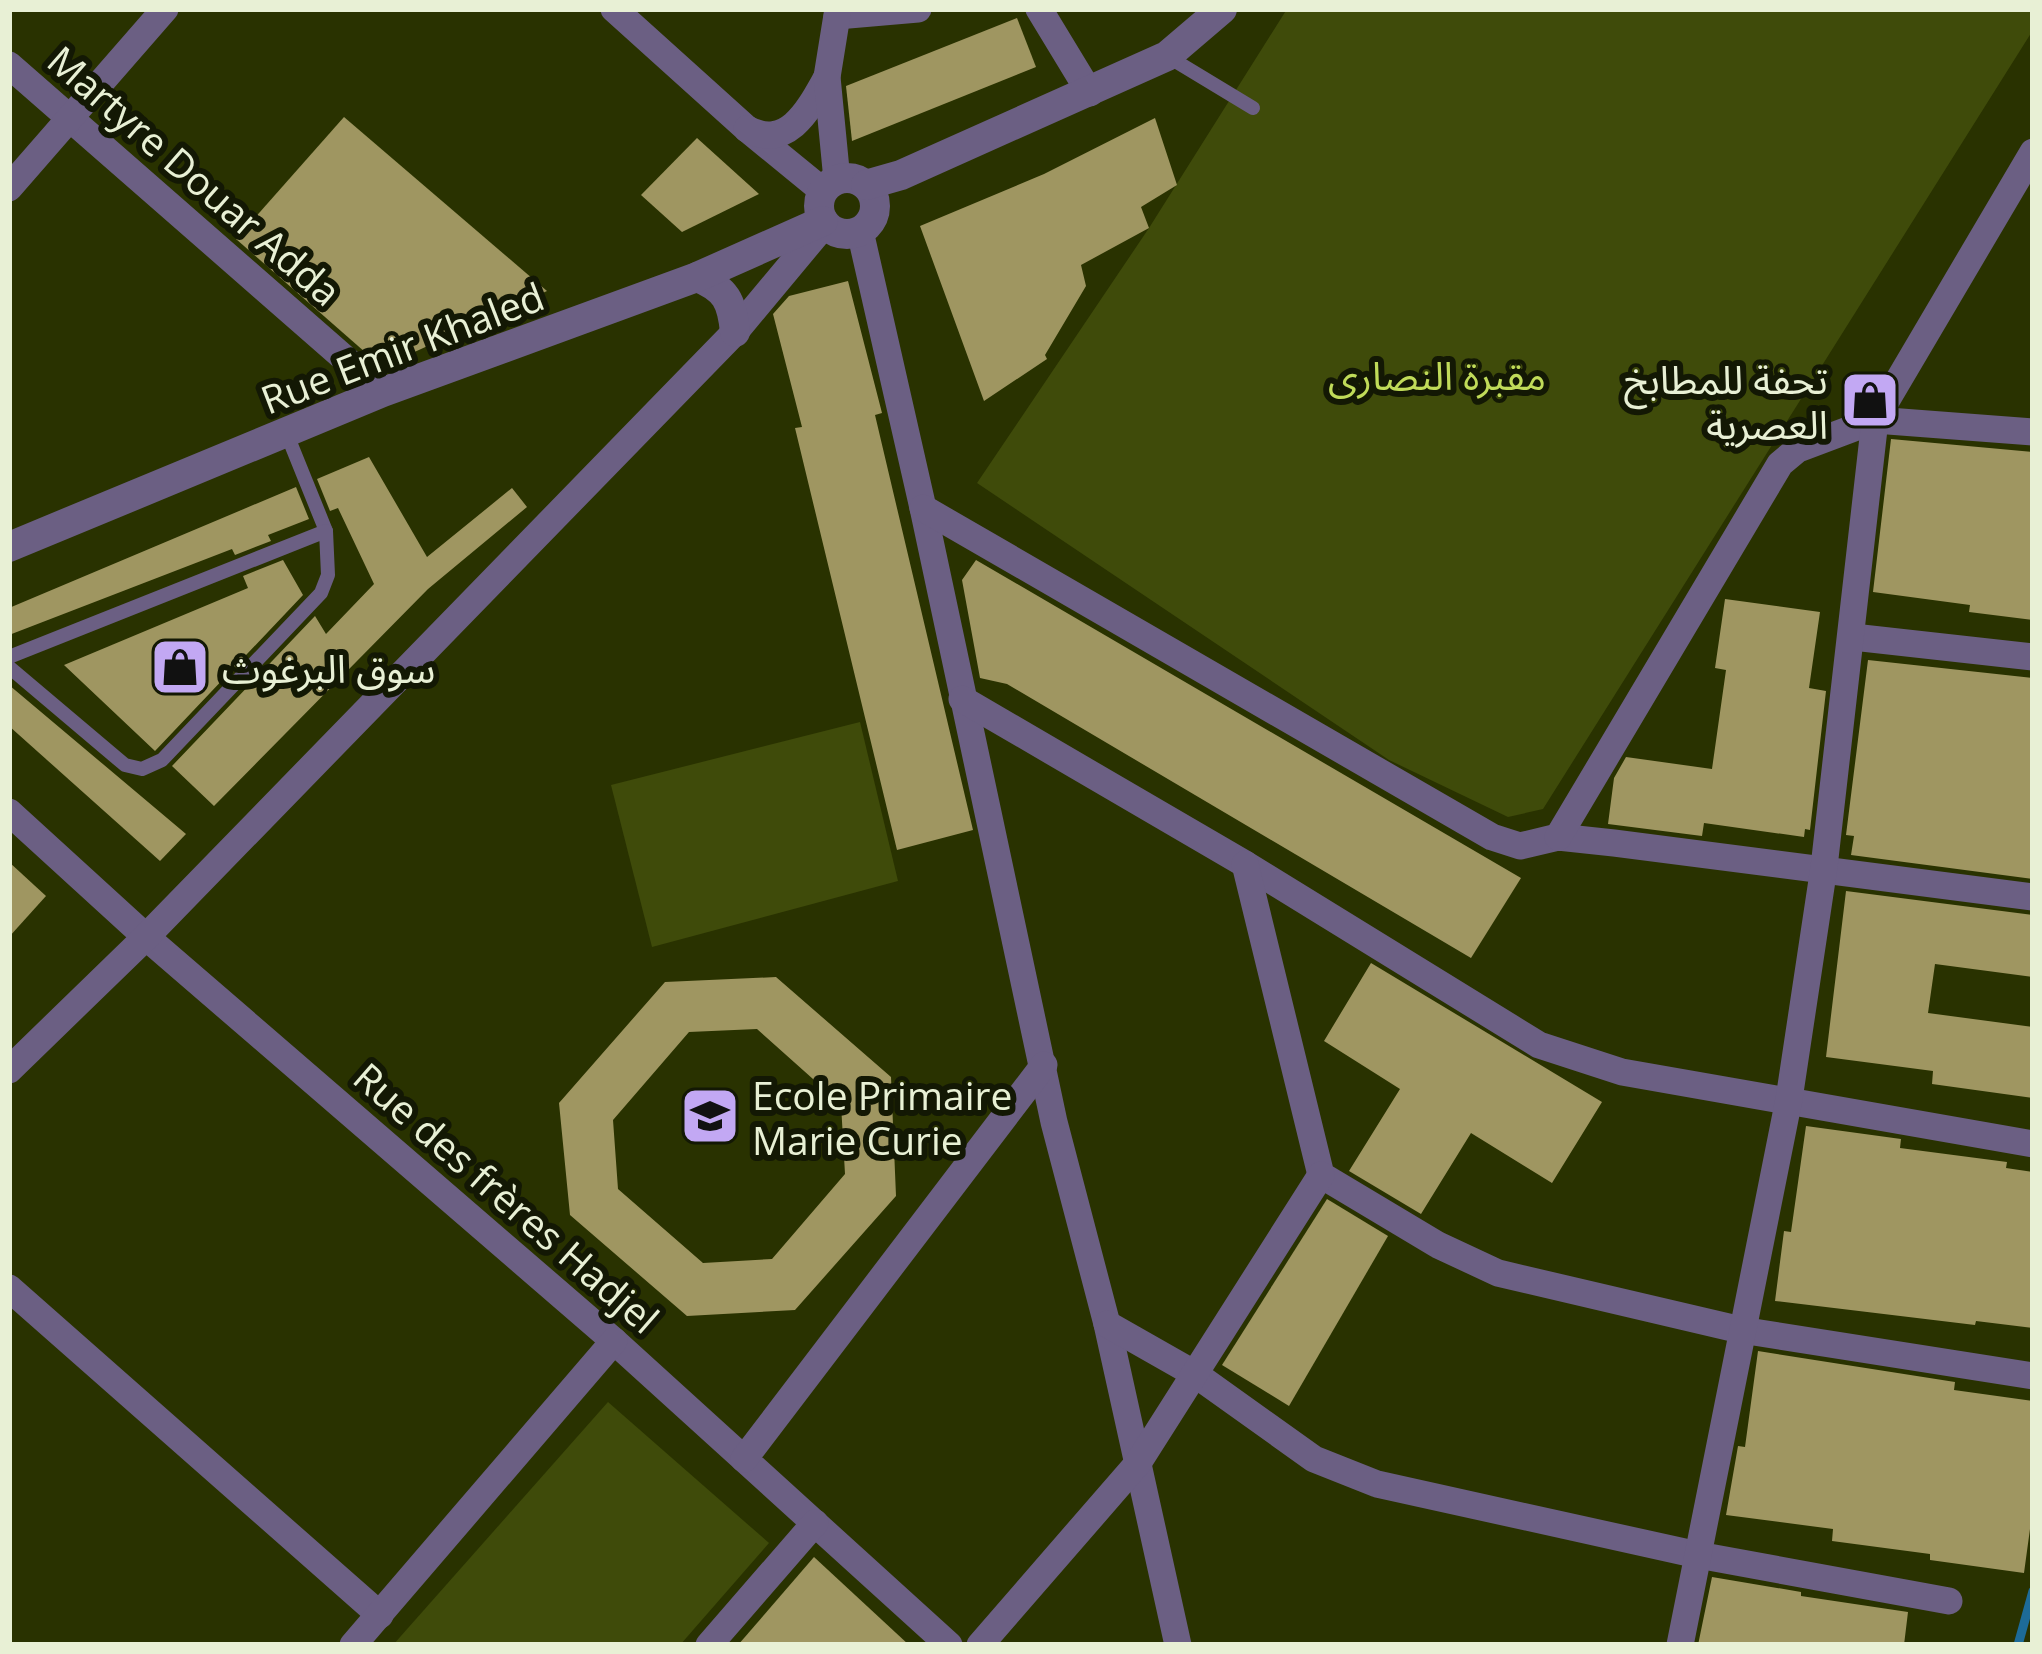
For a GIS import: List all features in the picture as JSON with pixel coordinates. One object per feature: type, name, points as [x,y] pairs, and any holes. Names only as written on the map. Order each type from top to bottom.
[{"type":"street","points":[[9,188],[165,9]]},
{"type":"street","points":[[614,9],[746,128],[835,200],[875,210],[860,232],[1054,1122],[1107,1324],[1178,1645]]},
{"type":"street","points":[[860,232],[841,234],[835,200],[827,76],[838,13],[918,9]]},
{"type":"street","points":[[1039,9],[1090,93]]},
{"type":"street","name":"Rue Emir Khaled","points":[[9,548],[383,392],[697,277],[835,200],[1167,56],[1222,9]]},
{"type":"street","name":"Martyre Douar Adda","points":[[9,65],[383,392]]},
{"type":"street","points":[[746,128],[756,134],[790,129],[803,120],[827,76]]},
{"type":"street","points":[[1680,1645],[1790,1099],[1824,867],[1875,420],[2033,152]]},
{"type":"street","points":[[9,1070],[146,937],[735,332],[835,200]]},
{"type":"street","points":[[697,277],[721,287],[732,304],[735,332]]},
{"type":"street","points":[[1558,837],[1780,464],[1798,449],[1875,420],[2033,433]]},
{"type":"street","points":[[923,508],[1492,837],[1520,846],[1558,837],[2033,897]]},
{"type":"street","points":[[1852,637],[2033,657]]},
{"type":"street","points":[[962,699],[1245,864],[1538,1046],[1622,1072],[2033,1144]]},
{"type":"street","name":"Rue des frères Hadjel","points":[[9,812],[146,937],[614,1341],[949,1645]]},
{"type":"street","points":[[1245,864],[1321,1175],[1438,1245],[1498,1273],[1741,1330],[2033,1376]]},
{"type":"street","points":[[744,1459],[1044,1065]]},
{"type":"street","points":[[980,1645],[1138,1463],[1321,1175]]},
{"type":"street","points":[[9,1288],[380,1615]]},
{"type":"street","points":[[1107,1324],[1196,1374],[1314,1459],[1377,1484],[1698,1555],[1949,1601]]},
{"type":"street","points":[[353,1645],[614,1341]]},
{"type":"street","points":[[709,1645],[815,1523]]},
{"type":"lane","points":[[1167,56],[1253,107]]},
{"type":"lane","points":[[9,667],[125,765],[142,770],[162,760],[321,593],[328,575],[326,531],[286,432]]},
{"type":"lane","points":[[9,657],[326,531]]},
{"type":"green space","name":"مقبرة النصارى","points":[[1287,9],[2033,9],[2033,30],[1543,809],[1508,817],[1389,760],[977,483],[1149,228]]},
{"type":"green space","points":[[860,722],[898,881],[652,947],[611,785]]},
{"type":"green space","points":[[608,1402],[769,1543],[680,1645],[393,1645]]},
{"type":"building","points":[[1017,18],[1036,67],[852,141],[846,86]]},
{"type":"building","points":[[344,117],[547,291],[382,367],[236,239]]},
{"type":"building","points":[[1155,118],[1177,185],[1141,207],[1149,228],[1081,265],[1086,286],[1045,355],[1047,359],[984,401],[920,226],[1044,174]]},
{"type":"building","points":[[697,138],[759,194],[682,232],[641,195]]},
{"type":"building","points":[[848,281],[882,413],[875,415],[973,830],[897,850],[795,428],[802,427],[773,314],[789,296]]},
{"type":"building","points":[[1891,439],[2033,452],[2033,620],[1969,612],[1970,605],[1873,592]]},
{"type":"building","points":[[369,457],[427,557],[512,488],[527,507],[428,589],[214,806],[172,766],[315,616],[326,634],[374,584],[338,508],[330,511],[317,479]]},
{"type":"building","points":[[296,487],[309,519],[268,535],[271,541],[235,555],[232,549],[9,635],[9,608]]},
{"type":"building","points":[[283,560],[303,595],[155,751],[64,665],[248,588],[243,576]]},
{"type":"building","points":[[976,560],[1521,878],[1471,958],[1007,684],[980,678],[962,580]]},
{"type":"building","points":[[1725,599],[1820,612],[1809,688],[1826,691],[1810,830],[1805,829],[1804,837],[1704,823],[1702,836],[1608,824],[1614,778],[1626,757],[1712,769],[1726,670],[1715,668]]},
{"type":"building","points":[[1868,660],[2033,678],[2033,879],[1851,855],[1854,836],[1846,835]]},
{"type":"building","points":[[9,685],[186,834],[160,861],[9,726]]},
{"type":"building","points":[[9,862],[46,896],[9,937]]},
{"type":"building","points":[[1846,891],[2033,915],[2033,977],[1935,964],[1928,1013],[2033,1027],[2033,1098],[1932,1084],[1933,1071],[1826,1057]]},
{"type":"building","points":[[1371,963],[1602,1102],[1552,1183],[1471,1133],[1421,1214],[1349,1171],[1400,1089],[1324,1041]]},
{"type":"building","points":[[776,977],[891,1077],[896,1196],[795,1310],[687,1316],[570,1215],[559,1103],[665,982]],"holes":[[[757,1029],[841,1104],[845,1174],[772,1259],[703,1263],[618,1189],[613,1120],[689,1032]]]},
{"type":"building","points":[[1806,1126],[1901,1139],[1900,1148],[2007,1162],[2006,1168],[2033,1172],[2033,1328],[1775,1301],[1784,1231],[1791,1232]]},
{"type":"building","points":[[1327,1199],[1388,1236],[1289,1406],[1222,1365]]},
{"type":"building","points":[[1758,1351],[1955,1382],[1954,1390],[2033,1401],[2033,1507],[2024,1573],[1832,1541],[1833,1529],[1726,1515],[1738,1446],[1745,1447]]},
{"type":"building","points":[[814,1557],[909,1645],[738,1645]]},
{"type":"building","points":[[1712,1577],[1908,1612],[1904,1645],[1698,1645]]},
{"type":"waterway","points":[[2018,1645],[2033,1591]]},
{"type":"place","name":"تحفة للمطابخ العصرية","points":[[1870,400]]},
{"type":"place","name":"سوق البرغوث","points":[[180,667]]},
{"type":"place","name":"Ecole Primaire Marie Curie","points":[[710,1116]]}]
